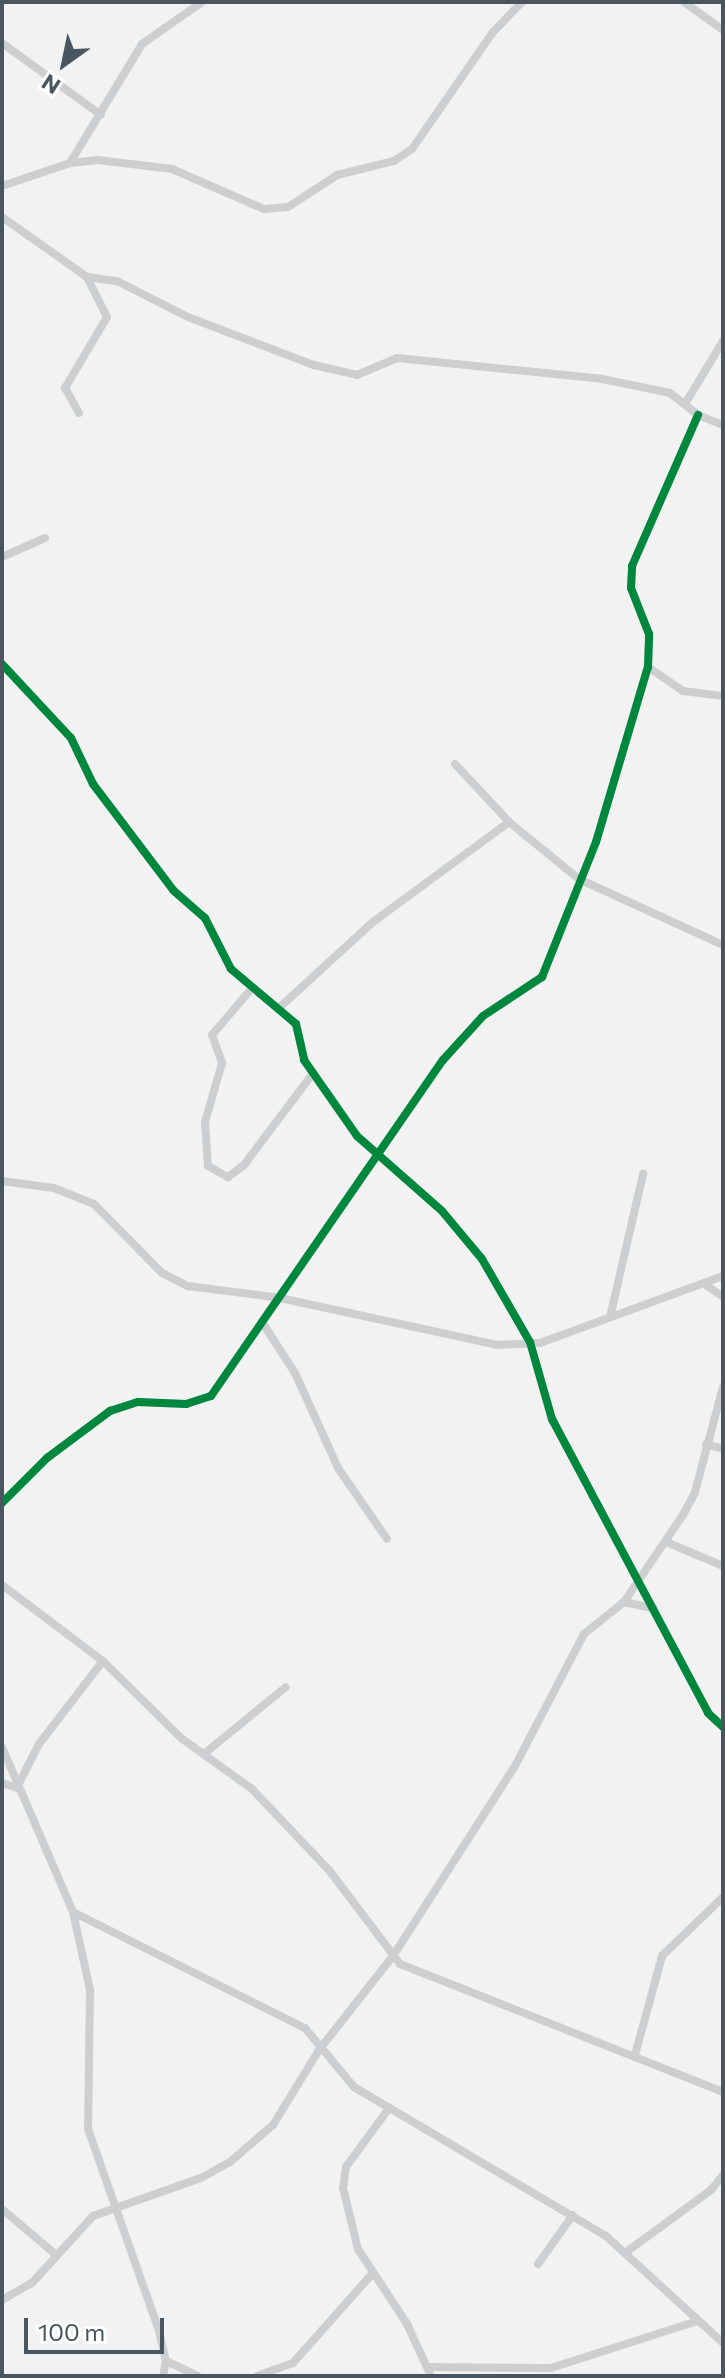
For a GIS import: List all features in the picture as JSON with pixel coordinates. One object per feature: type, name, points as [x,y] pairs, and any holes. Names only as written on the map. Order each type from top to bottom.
[{"type":"street","points":[[70,163],[142,44],[202,2]]},
{"type":"street","points":[[2,186],[70,163],[98,160],[172,169],[264,209],[288,207],[337,175],[394,161],[412,149],[493,32],[522,2]]},
{"type":"street","points":[[684,2],[723,30]]},
{"type":"street","points":[[2,43],[101,115]]},
{"type":"street","points":[[2,217],[87,277],[117,281],[267,349],[357,375],[397,358],[602,379],[652,387],[685,404],[698,415],[723,425]]},
{"type":"street","points":[[79,413],[65,388],[107,317],[87,277]]},
{"type":"street","points":[[685,404],[723,341]]},
{"type":"street","points":[[2,1503],[47,1458],[110,1411],[123,1405],[186,1404],[211,1396],[443,1060],[483,1016],[542,977],[620,769],[648,667],[649,634],[629,579],[698,415]]},
{"type":"street","points":[[2,557],[45,538]]},
{"type":"street","points":[[2,664],[71,738],[93,784],[126,830],[174,891],[205,918],[223,959],[296,1024],[313,1073],[357,1136],[461,1233],[530,1342],[552,1419],[708,1713],[723,1727]]},
{"type":"street","points":[[648,667],[683,691],[721,696]]},
{"type":"street","points":[[455,764],[509,822],[579,879],[723,945]]},
{"type":"street","points":[[279,1008],[384,912],[509,822]]},
{"type":"street","points":[[252,988],[212,1035],[222,1063],[205,1122],[208,1166],[228,1177],[244,1165],[313,1073]]},
{"type":"street","points":[[611,1313],[643,1174]]},
{"type":"street","points":[[2,1181],[54,1188],[94,1204],[174,1281],[280,1298],[497,1345],[530,1342],[611,1313],[706,1285],[723,1276]]},
{"type":"street","points":[[706,1285],[723,1297]]},
{"type":"street","points":[[262,1322],[295,1373],[338,1468],[387,1539]]},
{"type":"street","points":[[2,2300],[32,2283],[81,2224],[201,2178],[244,2151],[273,2125],[319,2050],[393,1956],[515,1766],[584,1634],[624,1602],[666,1542],[695,1492],[723,1387]]},
{"type":"street","points":[[706,1444],[723,1449]]},
{"type":"street","points":[[666,1542],[723,1566]]},
{"type":"street","points":[[2,1585],[103,1661],[181,1738],[252,1789],[329,1870],[393,1956],[414,1971],[723,2092]]},
{"type":"street","points":[[624,1602],[653,1608]]},
{"type":"street","points":[[17,1788],[39,1744],[103,1661]]},
{"type":"street","points":[[205,1753],[286,1687]]},
{"type":"street","points":[[2,1747],[17,1788],[73,1912],[90,1990],[88,2129],[166,2361],[163,2376]]},
{"type":"street","points":[[2,1783],[17,1788]]},
{"type":"street","points":[[635,2055],[662,1956],[723,1897]]},
{"type":"street","points":[[73,1912],[286,2015],[305,2028],[319,2050],[354,2087],[387,2111],[573,2215],[625,2253],[723,2343]]},
{"type":"street","points":[[387,2111],[343,2177],[358,2249],[431,2372],[551,2368],[697,2321]]},
{"type":"street","points":[[625,2253],[711,2190],[723,2175]]},
{"type":"street","points":[[2,2209],[55,2254]]},
{"type":"street","points":[[538,2264],[573,2215]]},
{"type":"street","points":[[257,2376],[293,2363],[373,2273]]},
{"type":"street","points":[[166,2361],[198,2376]]},
{"type":"cycle path","points":[[2,1503],[47,1458],[110,1411],[138,1402],[186,1404],[211,1396],[443,1060],[483,1016],[542,977],[596,842],[648,667],[649,634],[631,588],[632,566],[698,415]]},
{"type":"cycle path","points":[[2,664],[71,738],[93,784],[174,891],[205,918],[231,969],[296,1024],[304,1060],[357,1136],[442,1211],[482,1259],[530,1342],[552,1419],[708,1713],[723,1727]]}]
